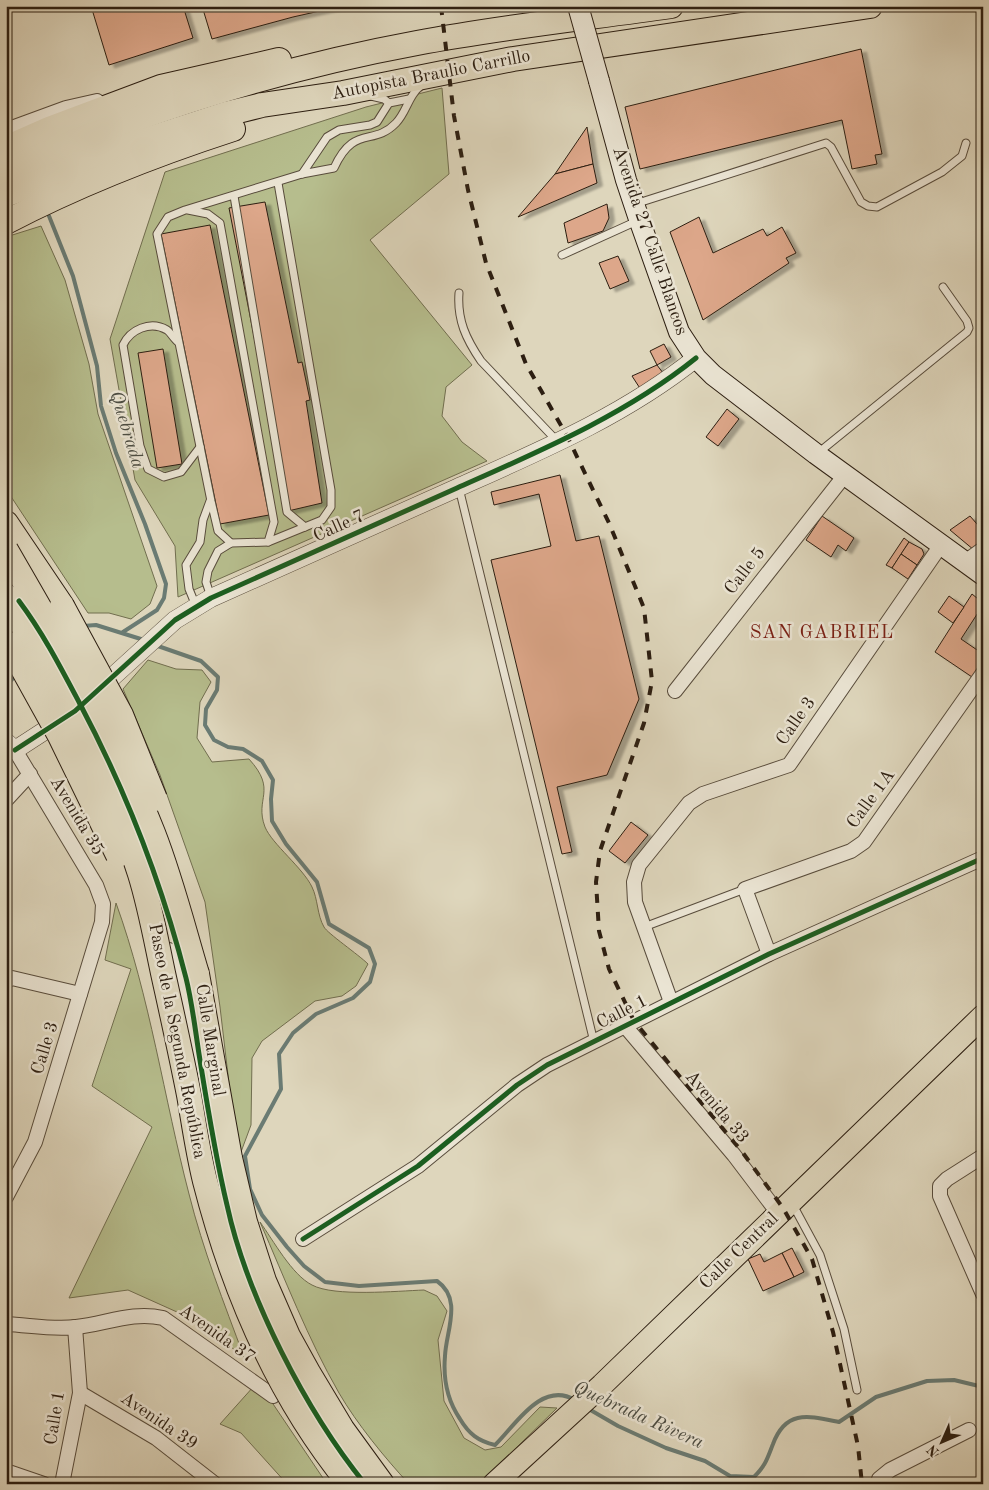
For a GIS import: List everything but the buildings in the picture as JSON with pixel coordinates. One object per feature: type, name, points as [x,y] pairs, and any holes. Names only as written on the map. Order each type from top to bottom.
[{"type":"highway","name":"Autopista Braulio Carrillo","points":[[6,171],[121,125],[197,99],[300,69],[418,43],[671,6]]},
{"type":"highway","name":"Autopista Braulio Carrillo","points":[[6,195],[118,149],[226,114],[262,105],[343,93],[513,59],[870,6]]},
{"type":"highway","points":[[6,148],[49,129],[161,87],[312,54],[418,43]]},
{"type":"highway","points":[[6,222],[72,190],[147,159],[343,93]]},
{"type":"highway","points":[[6,523],[62,606],[121,715],[177,856],[191,908],[197,974]]},
{"type":"highway","name":"Paseo de la Segunda República","points":[[6,550],[97,711],[131,781],[169,878],[197,974],[230,1158],[245,1222],[264,1281],[288,1336],[309,1374],[342,1429],[382,1484]]},
{"type":"highway","name":"Paseo de la Segunda República","points":[[12,598],[117,812],[140,872],[152,916],[176,1027],[205,1180],[225,1250],[243,1300],[266,1353],[289,1395],[323,1448],[350,1484]]},
{"type":"highway","points":[[8,641],[60,736],[105,827],[133,888],[163,971]]},
{"type":"main road","name":"Avenida 27 Calle Blancos","points":[[578,6],[637,212],[679,332],[696,358],[713,374],[816,454],[983,575]]},
{"type":"main road","name":"Calle Central","points":[[494,1484],[602,1385],[983,1016]]},
{"type":"street","points":[[6,130],[66,108],[161,87]]},
{"type":"street","name":"Calle 7","points":[[10,746],[78,708],[176,620],[204,602],[459,487],[620,411],[666,382],[696,358]]},
{"type":"street","name":"Calle 5","points":[[675,691],[844,475]]},
{"type":"street","name":"Calle 3","points":[[644,927],[634,902],[634,882],[639,865],[689,803],[703,794],[789,764],[941,545]]},
{"type":"street","points":[[965,562],[983,549]]},
{"type":"street","name":"Calle Marginal","points":[[6,579],[12,598],[34,627],[78,708],[145,863],[180,992],[208,1113],[227,1207],[252,1288],[273,1333],[314,1410],[340,1451],[365,1484]]},
{"type":"street","name":"Calle 1A","points":[[745,889],[851,850],[864,842],[983,673]]},
{"type":"street","name":"Avenida 35","points":[[10,746],[30,774],[96,885],[103,904]]},
{"type":"street","points":[[6,800],[30,774]]},
{"type":"street","name":"Calle 1","points":[[304,1239],[418,1166],[517,1085],[547,1065],[769,954],[983,858]]},
{"type":"street","points":[[745,889],[769,954]]},
{"type":"street","name":"Calle 3","points":[[6,1197],[35,1142],[102,922],[103,904]]},
{"type":"street","points":[[644,927],[671,1002]]},
{"type":"street","points":[[9,980],[80,994]]},
{"type":"street","name":"Avenida 33","points":[[625,1026],[734,1155],[784,1207]]},
{"type":"street","points":[[983,1156],[947,1179],[940,1186],[940,1196],[983,1294]]},
{"type":"street","name":"Avenida 37","points":[[6,1324],[75,1328],[132,1316],[149,1315],[163,1318],[273,1396]]},
{"type":"street","name":"Calle 1","points":[[62,1484],[80,1393],[75,1328]]},
{"type":"street","name":"Avenida 39","points":[[80,1393],[156,1438],[215,1484]]},
{"type":"street","points":[[878,1484],[879,1479],[890,1470],[969,1430]]},
{"type":"street","points":[[6,1471],[44,1484]]},
{"type":"lane","points":[[231,543],[218,531],[157,234],[168,218],[185,210],[278,183],[302,174],[334,168],[340,153],[348,144],[365,136],[385,131],[396,124],[409,99],[418,88],[433,79],[495,67],[513,59]]},
{"type":"lane","points":[[343,93],[375,96],[389,103]]},
{"type":"lane","points":[[302,174],[327,137],[339,130],[360,128],[377,122],[389,103],[409,99]]},
{"type":"lane","points":[[562,255],[637,212],[826,143],[831,148],[861,202],[868,206],[877,207],[942,172],[962,156],[966,142]]},
{"type":"lane","points":[[204,602],[208,571],[218,551],[231,543],[268,542],[322,520],[331,508],[331,490],[278,183]]},
{"type":"lane","points":[[234,196],[287,512],[305,527]]},
{"type":"lane","points":[[185,210],[208,214],[220,223],[274,522],[268,542]]},
{"type":"lane","points":[[816,454],[967,332],[969,328],[967,321],[943,287]]},
{"type":"lane","points":[[458,293],[460,319],[472,347],[481,361],[558,441]]},
{"type":"lane","points":[[179,344],[166,330],[150,326],[133,331],[122,345],[140,446],[148,469],[164,477],[181,472],[200,447]]},
{"type":"lane","points":[[459,487],[594,1042]]},
{"type":"lane","points":[[204,602],[189,589],[186,566],[200,542],[203,520],[211,501]]},
{"type":"lane","points":[[644,927],[745,889]]},
{"type":"lane","points":[[784,1207],[820,1255],[844,1329],[857,1390]]},
{"type":"green space","points":[[442,88],[449,174],[370,240],[472,365],[446,387],[442,416],[462,442],[487,461],[178,597],[175,546],[135,480],[110,339],[165,172],[366,107]]},
{"type":"green space","points":[[41,226],[65,280],[89,364],[98,414],[157,586],[150,604],[131,619],[109,613],[88,613],[6,489],[6,237]]},
{"type":"green space","points":[[148,660],[176,669],[202,670],[211,682],[200,702],[197,738],[212,762],[249,759],[258,770],[264,787],[262,817],[265,827],[274,841],[308,880],[314,892],[324,927],[368,964],[356,986],[342,996],[315,1001],[262,1041],[252,1058],[251,1125],[238,1160],[220,1007],[205,902],[160,775],[123,689]]},
{"type":"green space","points":[[116,903],[138,975],[195,1215],[214,1276],[244,1357],[197,1321],[128,1290],[69,1298],[152,1127],[92,1086],[131,969],[105,960]]},
{"type":"green space","points":[[260,1222],[290,1265],[312,1285],[322,1289],[350,1292],[424,1290],[437,1296],[447,1311],[438,1340],[444,1401],[464,1438],[485,1450],[501,1447],[540,1407],[557,1408],[479,1484],[409,1484],[354,1417],[339,1393],[307,1330]]},
{"type":"green space","points":[[254,1386],[269,1398],[327,1484],[287,1484],[241,1433],[220,1424]]},
{"type":"waterway","name":"Quebrada","points":[[49,216],[73,276],[97,366],[101,406],[116,453],[145,524],[166,584],[164,598],[157,610],[123,632]]},
{"type":"waterway","name":"Quebrada Rivera","points":[[83,626],[96,625],[144,640]]},
{"type":"waterway","name":"Quebrada Rivera","points":[[155,645],[201,661],[218,677],[217,690],[206,709],[205,725],[214,740],[228,747],[243,749],[262,761],[273,780],[271,799],[272,821],[286,844],[317,882],[329,924],[369,948],[375,964],[370,982],[353,998],[316,1014],[293,1033],[279,1054],[281,1089],[245,1156],[250,1189],[262,1215],[304,1266],[325,1282],[359,1286],[437,1281],[445,1288],[451,1306],[446,1346],[445,1381],[449,1397],[460,1419],[467,1429],[479,1439],[495,1445],[520,1417],[540,1400],[551,1396],[563,1395],[575,1400]]},
{"type":"waterway","name":"Quebrada Rivera","points":[[6,686],[16,675]]},
{"type":"waterway","name":"Quebrada Rivera","points":[[587,1408],[618,1426],[666,1448],[705,1461],[730,1476],[754,1477],[766,1462],[778,1433],[792,1420],[808,1417],[839,1422],[876,1397],[927,1381],[954,1380],[983,1387]]},
{"type":"railway","points":[[441,6],[454,116],[468,190],[486,263],[526,364],[567,436],[609,523],[644,608],[652,681],[644,723],[600,851],[596,882],[599,931],[609,969],[634,1021],[743,1153],[783,1208],[812,1259],[833,1332],[858,1446],[862,1484]]},
{"type":"cycle path","points":[[15,750],[75,711],[175,620],[211,598],[581,431],[640,397],[696,358]]},
{"type":"cycle path","points":[[19,601],[51,651],[97,737],[128,804],[166,906],[192,1006],[208,1111],[227,1205],[236,1240],[249,1277],[281,1352],[301,1388],[321,1423],[365,1484]]},
{"type":"cycle path","points":[[303,1239],[418,1166],[517,1085],[547,1065],[769,954],[983,858]]},
{"type":"district","name":"SAN GABRIEL","points":[[822,633]]}]
